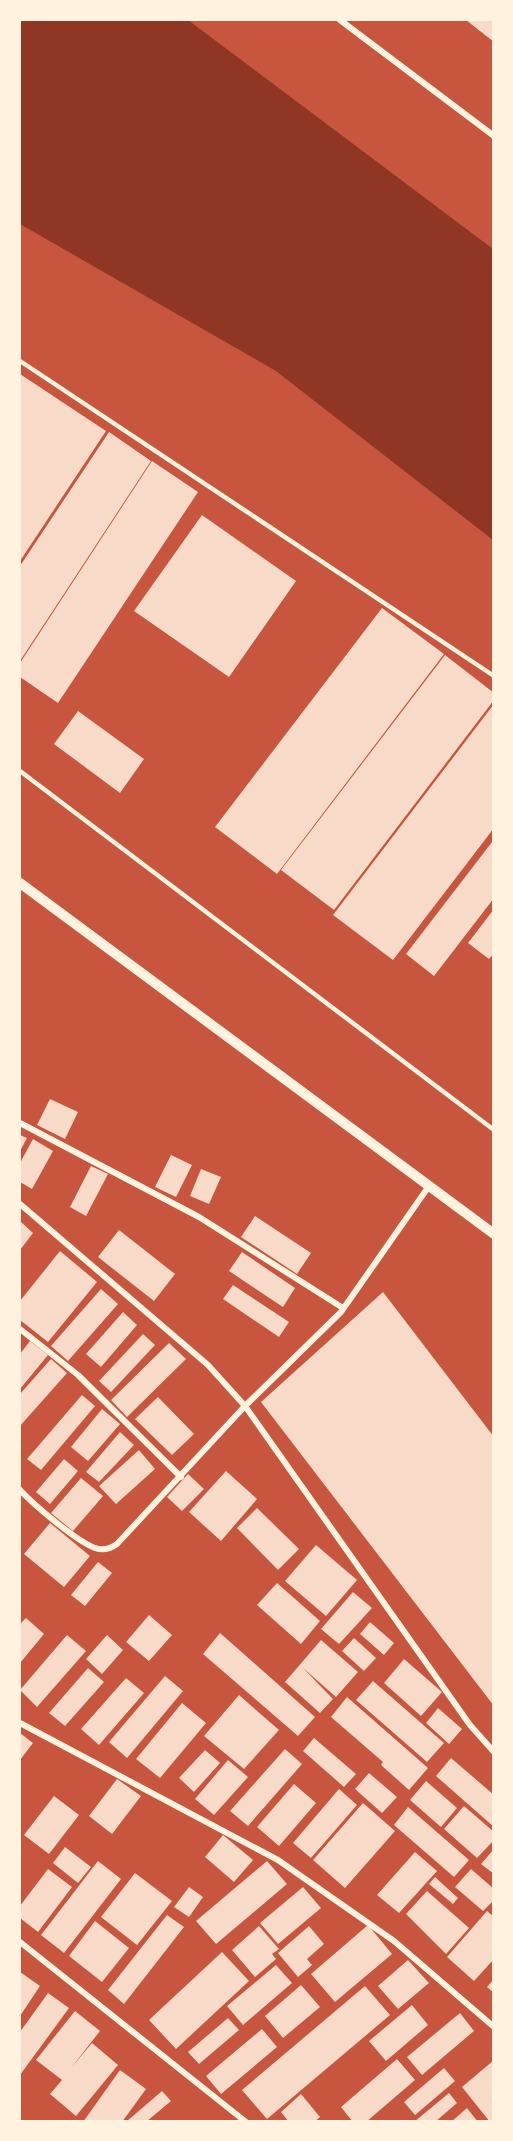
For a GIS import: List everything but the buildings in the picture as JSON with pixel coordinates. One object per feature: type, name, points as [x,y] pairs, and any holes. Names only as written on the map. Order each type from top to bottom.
[{"type":"street","points":[[340,20],[494,136]]},
{"type":"street","points":[[20,883],[494,1234]]},
{"type":"street","points":[[20,1123],[199,1217],[343,1308]]},
{"type":"street","points":[[20,1490],[45,1512],[93,1547],[104,1550],[117,1544],[245,1406],[343,1308],[429,1186]]},
{"type":"street","points":[[20,1204],[208,1365],[245,1406],[463,1715],[494,1752]]},
{"type":"street","points":[[20,1329],[78,1375],[181,1477]]},
{"type":"street","points":[[20,1723],[278,1860],[394,1941],[494,2027]]},
{"type":"street","points":[[20,1942],[246,2121]]},
{"type":"lane","points":[[20,361],[494,676]]},
{"type":"lane","points":[[20,771],[494,1130]]},
{"type":"shaded area","points":[[20,20],[188,20],[493,249],[493,540],[276,371],[20,224]]}]
